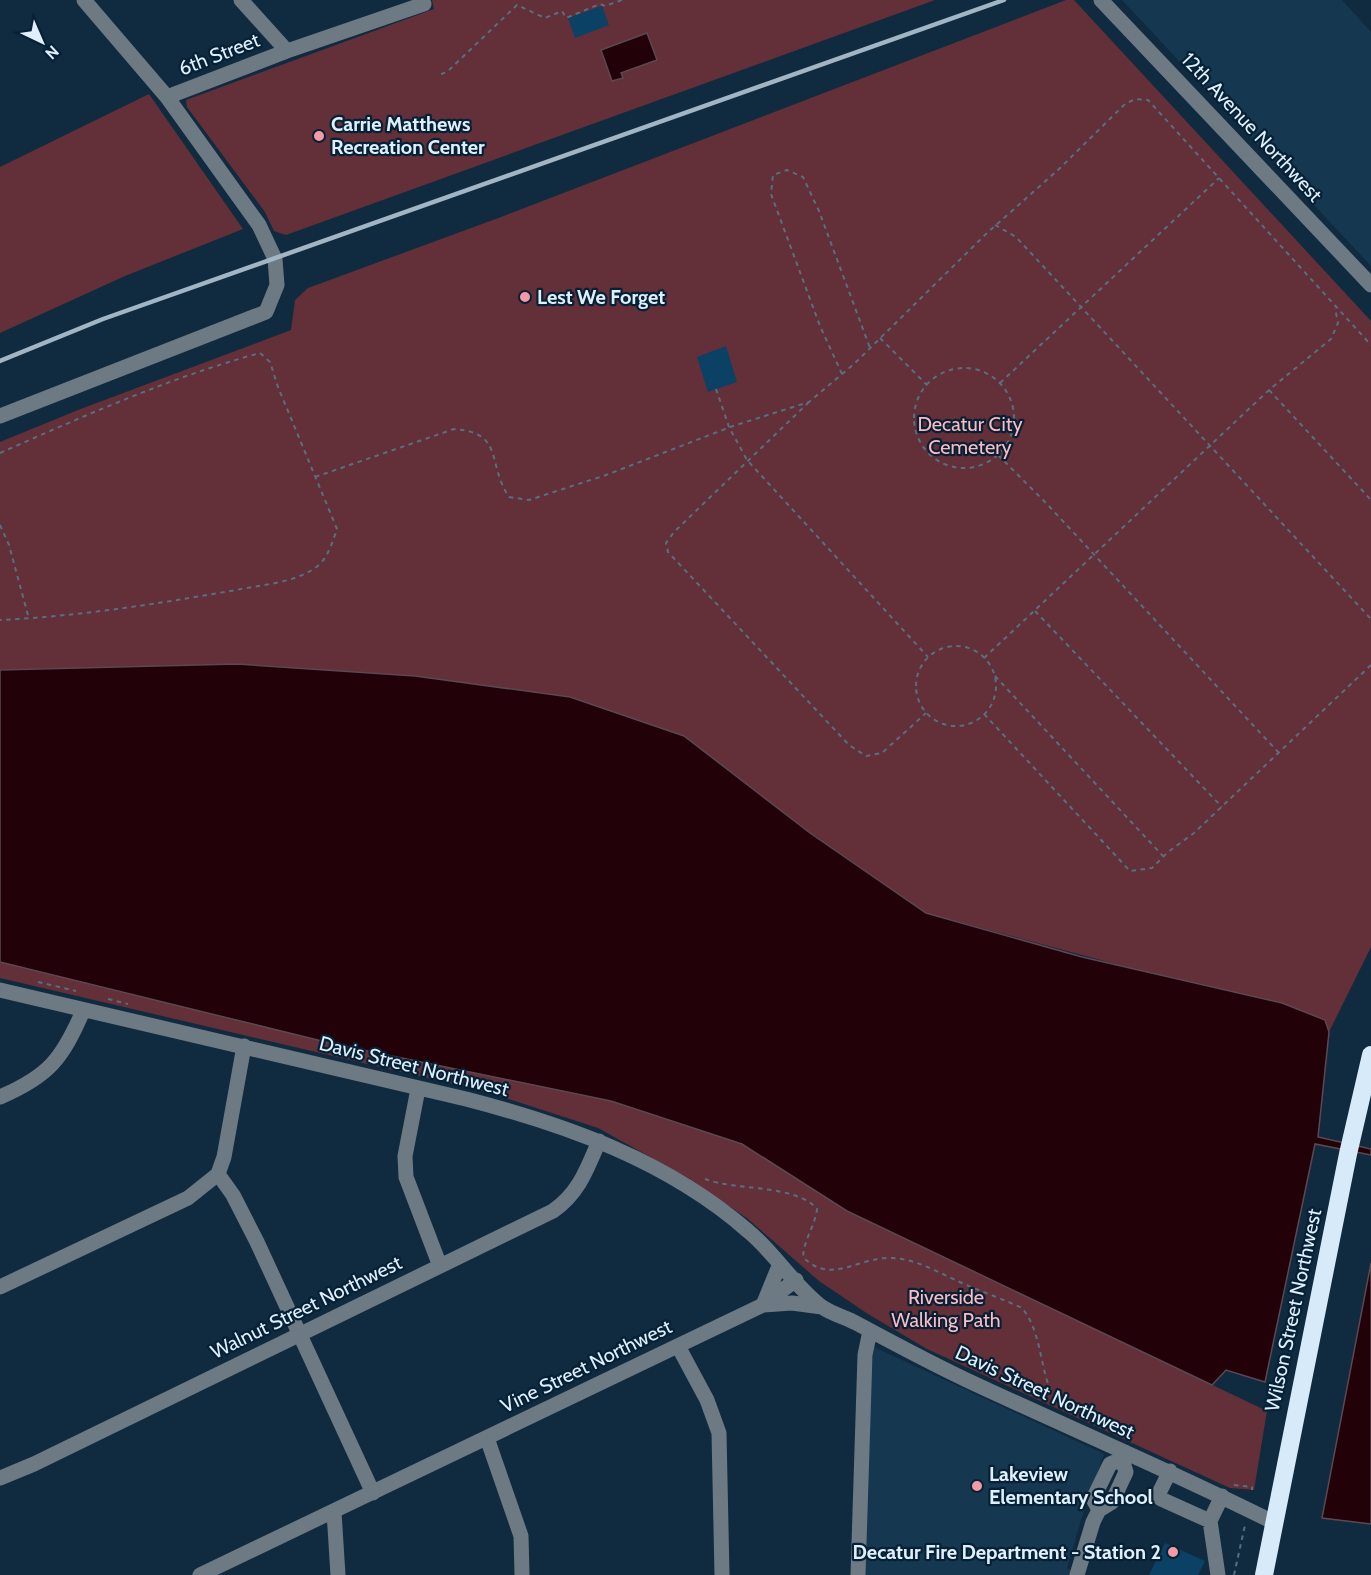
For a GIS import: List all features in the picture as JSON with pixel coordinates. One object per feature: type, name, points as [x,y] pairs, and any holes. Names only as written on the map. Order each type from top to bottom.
[{"type":"highway","name":"Wilson Street Northwest","points":[[1264,1575],[1350,1147],[1371,1055]]},
{"type":"street","points":[[0,416],[266,312],[277,285],[275,260],[259,225],[168,97],[84,0]]},
{"type":"street","points":[[241,0],[287,51]]},
{"type":"street","name":"12th Avenue Northwest","points":[[1101,0],[1371,285]]},
{"type":"street","name":"6th Street","points":[[168,97],[422,2]]},
{"type":"street","name":"Davis Street Northwest","points":[[0,990],[83,1011],[244,1046],[534,1117],[599,1141],[663,1173],[723,1210],[751,1232],[780,1266],[822,1307],[934,1365],[1123,1455],[1227,1490],[1273,1522]]},
{"type":"street","points":[[0,1096],[24,1086],[51,1067],[68,1046],[83,1011]]},
{"type":"street","points":[[0,1287],[188,1198],[218,1174],[224,1157],[244,1046]]},
{"type":"street","points":[[418,1089],[405,1156],[406,1178],[440,1266]]},
{"type":"street","name":"Walnut Street Northwest","points":[[0,1478],[34,1464],[553,1211],[570,1199],[579,1188],[599,1141]]},
{"type":"street","points":[[218,1174],[233,1195],[300,1333],[373,1493]]},
{"type":"street","points":[[763,1305],[780,1266]]},
{"type":"street","points":[[763,1305],[796,1280]]},
{"type":"street","name":"Vine Street Northwest","points":[[334,1512],[763,1305],[792,1303],[822,1307]]},
{"type":"street","points":[[858,1575],[865,1354],[870,1332]]},
{"type":"street","points":[[678,1346],[707,1400],[719,1433],[722,1575]]},
{"type":"street","points":[[486,1438],[521,1536],[522,1575]]},
{"type":"street","points":[[1077,1575],[1099,1510],[1112,1502],[1126,1472],[1123,1455]]},
{"type":"street","points":[[1170,1471],[1158,1495],[1210,1521]]},
{"type":"street","points":[[1218,1575],[1210,1521],[1227,1490]]},
{"type":"street","points":[[200,1575],[334,1512],[338,1575]]},
{"type":"path","points":[[441,74],[447,72],[517,5],[545,18],[562,11],[566,18],[600,4],[606,6],[622,0]]},
{"type":"path","points":[[926,713],[882,753],[866,756],[849,745],[668,552],[666,543],[674,532],[747,460],[870,348],[1125,104],[1135,99],[1148,100],[1371,345]]},
{"type":"path","points":[[842,374],[820,326],[771,194],[773,175],[787,170],[803,177],[819,211],[870,348]]},
{"type":"path","points":[[1000,382],[1218,178]]},
{"type":"path","points":[[996,225],[1016,237],[1371,619]]},
{"type":"path","points":[[984,658],[1269,390],[1331,339],[1338,322],[1334,306]]},
{"type":"path","points":[[880,338],[927,385]]},
{"type":"path","points":[[0,453],[87,415],[229,362],[260,353],[270,362],[337,529],[327,556],[315,568],[273,583],[77,616],[0,621]]},
{"type":"path","points":[[971,368],[986,373],[1000,382],[1009,396],[1013,420],[1007,443],[998,454],[982,465],[965,468],[949,466],[934,458],[919,439],[914,414],[918,399],[927,385],[939,375],[955,369],[971,368]]},
{"type":"path","points":[[716,389],[729,428],[747,460],[928,657]]},
{"type":"path","points":[[1269,390],[1371,500]]},
{"type":"path","points":[[315,477],[454,429],[474,431],[486,438],[493,453],[499,482],[509,497],[529,500],[606,475],[729,428],[809,402]]},
{"type":"path","points":[[998,454],[1280,753]]},
{"type":"path","points":[[0,525],[9,545],[29,619]]},
{"type":"path","points":[[1034,611],[1222,807]]},
{"type":"path","points":[[995,675],[994,696],[984,714],[973,722],[954,726],[936,721],[926,713],[916,690],[920,666],[939,649],[953,645],[967,647],[984,658],[995,675],[1163,856]]},
{"type":"path","points":[[984,714],[1130,871],[1152,868],[1163,856],[1194,833],[1371,665]]},
{"type":"path","points":[[30,981],[85,993]]},
{"type":"path","points":[[106,999],[123,1001],[131,1005]]},
{"type":"path","points":[[703,1178],[735,1187],[788,1194],[811,1202],[817,1209],[816,1220],[807,1238],[803,1257],[820,1270],[832,1270],[877,1258],[896,1258],[916,1262],[1022,1308],[1032,1320],[1040,1342],[1050,1390],[1057,1402],[1066,1408]]},
{"type":"path","points":[[1227,1490],[1252,1487],[1252,1490]]},
{"type":"path","points":[[1234,1575],[1246,1520]]},
{"type":"shaded area","points":[[1122,0],[1342,0],[1371,32],[1371,266]]},
{"type":"shaded area","points":[[647,33],[657,60],[621,73],[623,78],[612,81],[601,50]]},
{"type":"shaded area","points":[[237,664],[415,676],[570,697],[684,736],[810,833],[926,913],[1082,957],[1282,1003],[1325,1020],[1329,1032],[1318,1137],[1371,1149],[1371,1155],[1315,1144],[1265,1382],[1226,1370],[1212,1385],[847,1211],[742,1144],[611,1101],[334,1044],[0,962],[0,670]]},
{"type":"shaded area","points":[[1371,1263],[1371,1524],[1322,1518]]},
{"type":"shaded area","name":"Lakeview Elementary School","points":[[874,1347],[1104,1454],[1067,1568],[1083,1575],[853,1575]]},
{"type":"green space","points":[[432,0],[935,0],[286,235],[274,231],[265,212],[187,107],[186,100],[434,9]]},
{"type":"green space","name":"Decatur City Cemetery","points":[[1066,0],[1074,0],[1371,321],[1371,947],[1329,1032],[1324,1020],[926,913],[810,833],[570,697],[415,676],[237,664],[0,670],[0,442],[78,410],[291,330],[295,300],[308,288],[501,217]]},
{"type":"green space","points":[[149,94],[243,229],[125,276],[0,333],[0,167]]},
{"type":"green space","name":"Riverside Walking Path","points":[[0,962],[611,1101],[742,1144],[847,1211],[1267,1411],[1254,1490],[1230,1488],[927,1349],[868,1314],[819,1281],[748,1219],[690,1179],[598,1128],[487,1092],[0,978]]},
{"type":"building","points":[[602,6],[609,25],[575,38],[568,18]]},
{"type":"building","points":[[726,346],[737,382],[708,392],[697,357]]},
{"type":"building","name":"Decatur Fire Department - Station 2","points":[[1165,1543],[1205,1561],[1198,1575],[1149,1575]]},
{"type":"railway","points":[[0,361],[103,319],[1004,0]]},
{"type":"place","name":"Carrie Matthews Recreation Center","points":[[319,136]]},
{"type":"place","name":"Lest We Forget","points":[[525,297]]},
{"type":"place","name":"Lakeview Elementary School","points":[[977,1486]]},
{"type":"place","name":"Decatur Fire Department - Station 2","points":[[1173,1552]]}]
